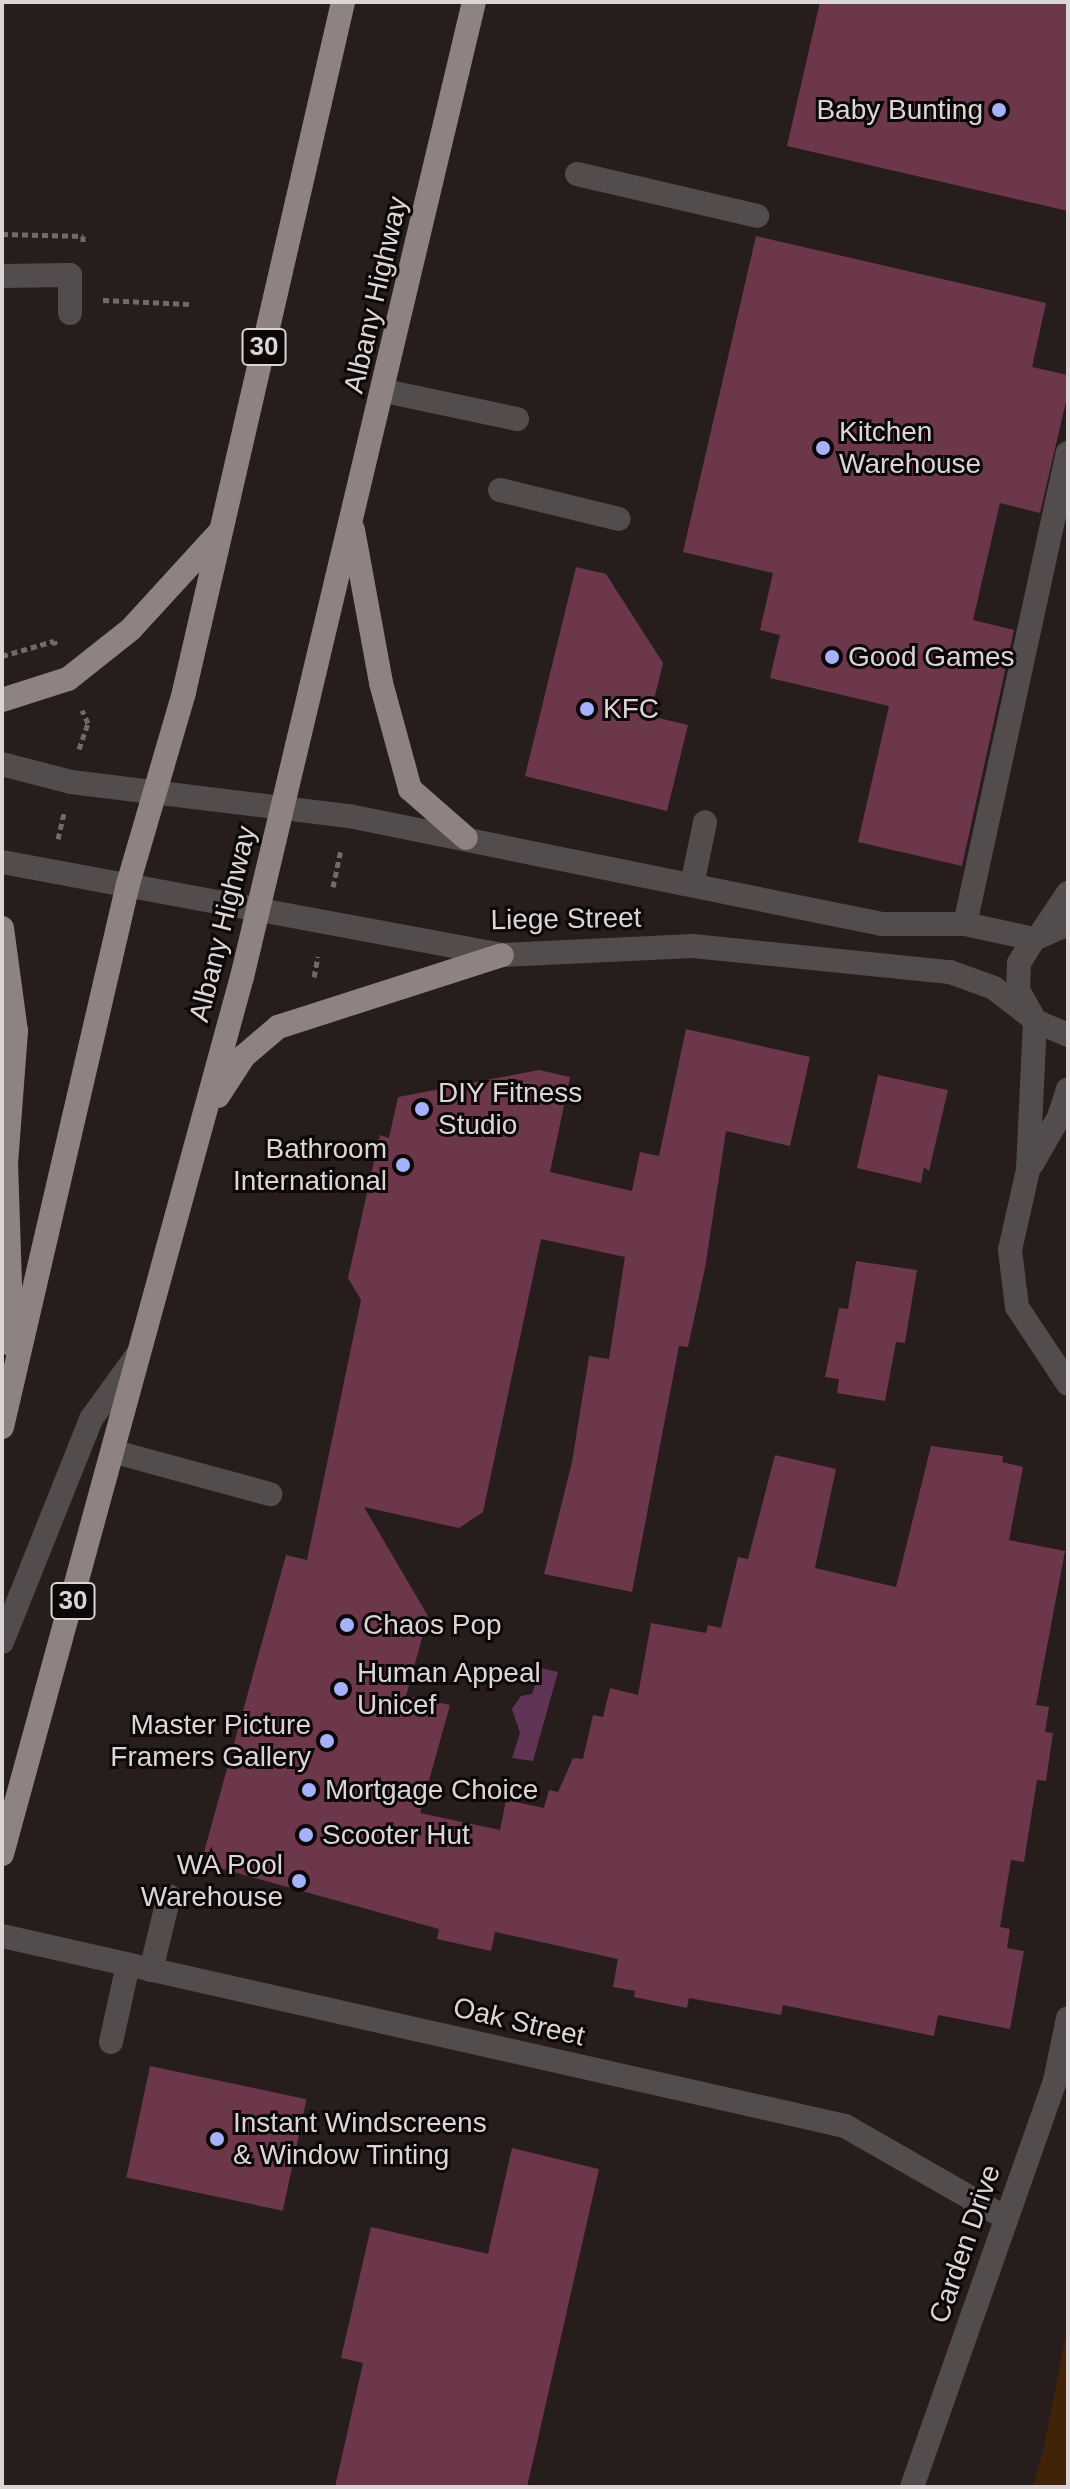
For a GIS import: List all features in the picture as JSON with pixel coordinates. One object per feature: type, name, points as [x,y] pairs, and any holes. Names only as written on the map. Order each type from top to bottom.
[{"type":"highway","name":"Albany Highway","points":[[2,1854],[206,1114],[385,391],[474,2]]},
{"type":"highway","name":"30","points":[[2,1427],[128,884],[177,720],[223,529],[341,4]]},
{"type":"highway","points":[[351,523],[381,683],[410,789],[466,838]]},
{"type":"highway","points":[[2,700],[68,679],[131,629],[223,529]]},
{"type":"highway","points":[[2,928],[16,1031],[6,1163],[13,1380]]},
{"type":"highway","points":[[206,1114],[244,1056],[278,1027],[502,955]]},
{"type":"street","points":[[577,174],[757,216]]},
{"type":"street","points":[[2,276],[70,275],[70,313]]},
{"type":"street","points":[[385,391],[517,419]]},
{"type":"street","points":[[965,924],[1068,453]]},
{"type":"street","points":[[500,490],[619,519]]},
{"type":"street","name":"Liege Street","points":[[2,764],[71,782],[283,808],[466,838],[882,924],[965,924],[1038,936],[1068,924]]},
{"type":"street","points":[[692,885],[705,822]]},
{"type":"street","name":"Liege Street","points":[[2,862],[502,955],[693,946],[950,972],[994,988],[1033,1019],[1068,1035]]},
{"type":"street","points":[[1068,893],[1019,963],[1018,990],[1033,1019],[1028,1170],[1010,1250],[1017,1307],[1068,1384]]},
{"type":"street","points":[[1028,1170],[1059,1117],[1068,1089]]},
{"type":"street","points":[[2,1642],[91,1419],[142,1348]]},
{"type":"street","points":[[115,1452],[270,1494]]},
{"type":"street","points":[[111,2042],[169,1896]]},
{"type":"street","name":"Oak Street","points":[[2,1936],[845,2126],[1004,2217]]},
{"type":"street","name":"Carden Drive","points":[[912,2487],[1004,2217],[1055,2081],[1068,2018]]},
{"type":"path","points":[[2,234],[83,236]]},
{"type":"path","points":[[100,300],[189,304]]},
{"type":"path","points":[[2,656],[54,641]]},
{"type":"shaded area","points":[[541,1668],[558,1672],[533,1761],[512,1758],[520,1733],[512,1709],[521,1696],[532,1694]]},
{"type":"shaded area","points":[[1068,2324],[1068,2487],[1033,2487],[1044,2447]]},
{"type":"building","points":[[820,2],[1068,2],[1068,211],[787,146]]},
{"type":"building","points":[[756,236],[1046,303],[1032,367],[1068,375],[1068,393],[1040,513],[1000,503],[973,620],[1014,630],[962,866],[858,842],[889,706],[770,678],[780,635],[760,630],[773,573],[683,552]]},
{"type":"building","points":[[576,567],[606,574],[663,663],[650,716],[688,725],[667,811],[525,776]]},
{"type":"building","points":[[686,1029],[810,1057],[790,1146],[726,1131],[705,1268],[688,1347],[679,1346],[632,1592],[544,1574],[572,1462],[589,1356],[609,1359],[625,1257],[541,1239],[483,1512],[459,1528],[364,1507],[428,1616],[406,1696],[450,1705],[420,1813],[500,1830],[506,1800],[544,1808],[549,1790],[558,1792],[573,1758],[583,1759],[593,1715],[603,1717],[610,1688],[638,1695],[651,1623],[706,1633],[708,1625],[721,1628],[738,1557],[748,1559],[775,1455],[836,1469],[815,1568],[896,1587],[931,1446],[1003,1456],[1002,1462],[1023,1467],[1009,1540],[1065,1551],[1036,1705],[1049,1707],[1045,1732],[1053,1733],[1046,1781],[1037,1780],[1024,1862],[1011,1860],[1000,1927],[1010,1929],[1007,1948],[1024,1951],[1010,2029],[938,2015],[934,2036],[783,2005],[781,2015],[689,1998],[687,2008],[634,1997],[635,1991],[613,1987],[618,1959],[495,1932],[491,1951],[437,1939],[439,1929],[201,1863],[286,1555],[307,1560],[361,1300],[348,1278],[380,1135],[389,1138],[398,1097],[539,1070],[570,1077],[550,1172],[632,1191],[640,1152],[659,1156]]},
{"type":"building","points":[[878,1075],[948,1090],[929,1171],[924,1167],[921,1183],[857,1168]]},
{"type":"building","points":[[856,1261],[917,1270],[905,1343],[896,1342],[885,1401],[837,1393],[839,1379],[825,1377],[839,1308],[848,1309]]},
{"type":"building","name":"Instant Windscreens & Window Tinting","points":[[150,2066],[307,2099],[283,2211],[126,2178]]},
{"type":"building","points":[[512,2148],[599,2169],[527,2487],[335,2487],[363,2363],[341,2358],[371,2227],[488,2254]]},
{"type":"place","name":"Baby Bunting","points":[[999,110]]},
{"type":"place","name":"Kitchen Warehouse","points":[[823,448]]},
{"type":"place","name":"Good Games","points":[[832,657]]},
{"type":"place","name":"KFC","points":[[587,709]]},
{"type":"place","name":"DIY Fitness Studio","points":[[422,1109]]},
{"type":"place","name":"Bathroom International","points":[[403,1165]]},
{"type":"place","name":"Chaos Pop","points":[[347,1625]]},
{"type":"place","name":"Human Appeal Unicef","points":[[341,1689]]},
{"type":"place","name":"Master Picture Framers Gallery","points":[[327,1741]]},
{"type":"place","name":"Mortgage Choice","points":[[309,1790]]},
{"type":"place","name":"Scooter Hut","points":[[306,1835]]},
{"type":"place","name":"WA Pool Warehouse","points":[[299,1881]]},
{"type":"place","name":"Instant Windscreens & Window Tinting","points":[[217,2139]]}]
